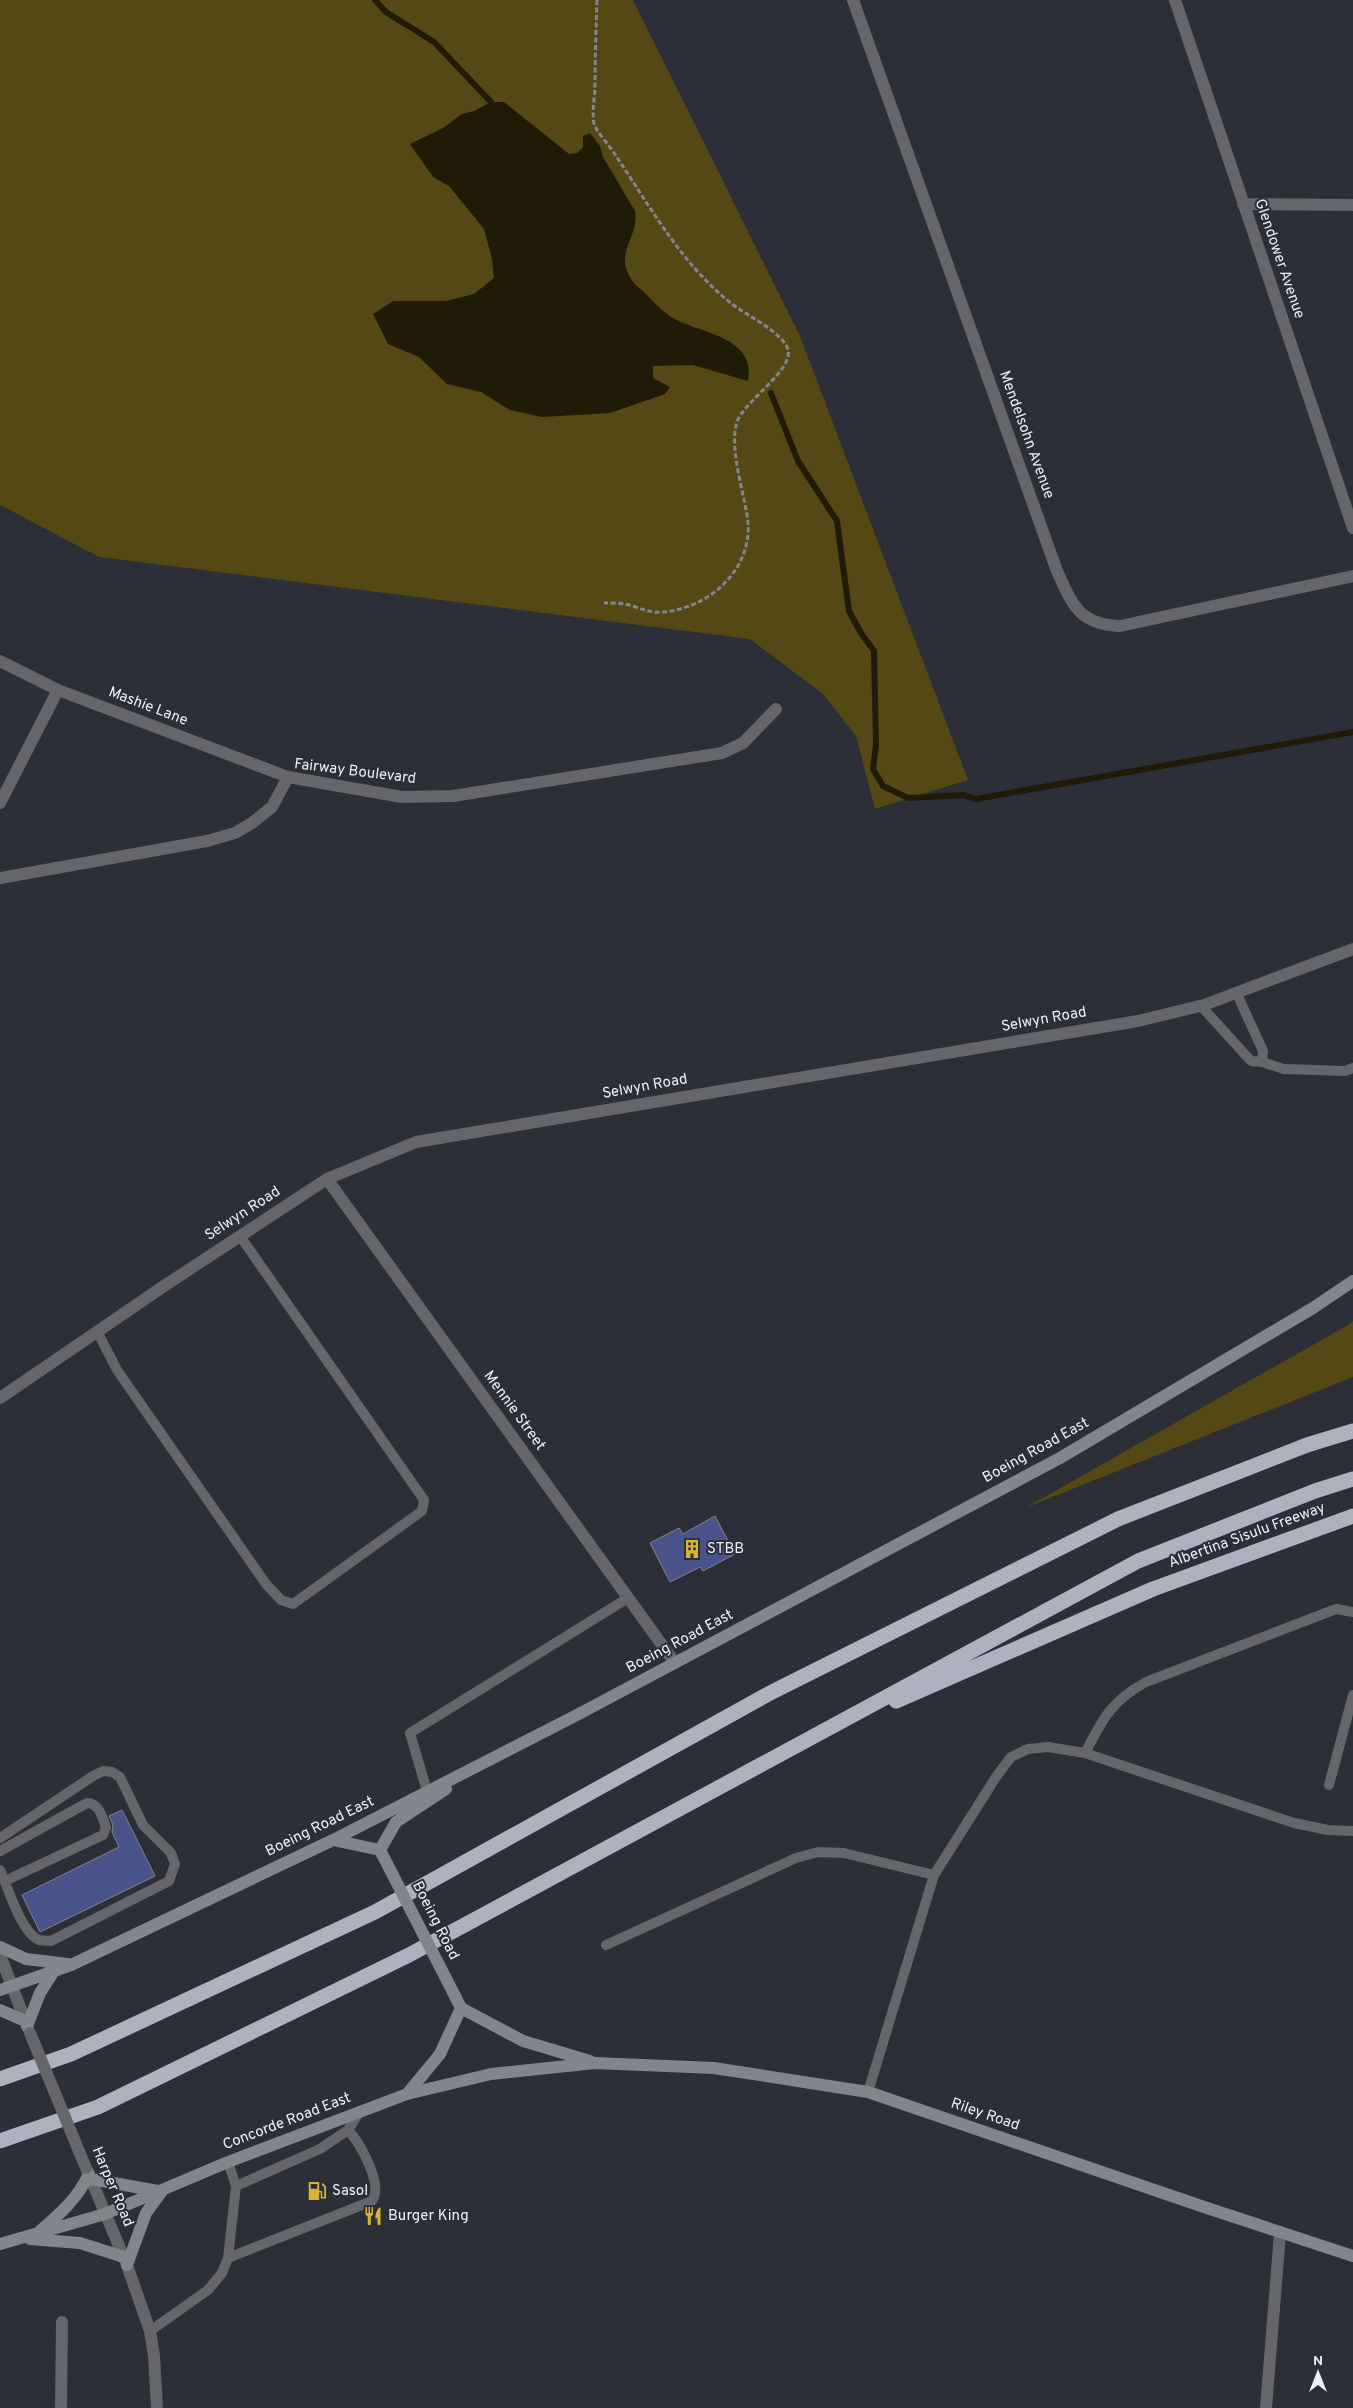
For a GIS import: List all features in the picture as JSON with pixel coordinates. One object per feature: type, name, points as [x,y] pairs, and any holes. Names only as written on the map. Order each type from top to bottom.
[{"type":"highway","points":[[0,2079],[71,2054],[375,1912],[772,1692],[1118,1519],[1307,1445],[1353,1431]]},
{"type":"highway","points":[[0,2141],[98,2107],[409,1955],[1138,1561],[1353,1479]]},
{"type":"highway","name":"Albertina Sisulu Freeway","points":[[798,1744],[1153,1589],[1331,1522],[1353,1516]]},
{"type":"main road","name":"Boeing Road East","points":[[5,1988],[71,1965],[333,1840],[575,1716],[1060,1458],[1313,1308],[1353,1281]]},
{"type":"main road","points":[[333,1840],[381,1852],[396,1822],[502,1752]]},
{"type":"main road","name":"Boeing Road","points":[[381,1852],[458,2002]]},
{"type":"main road","points":[[0,1947],[26,1959],[71,1965]]},
{"type":"main road","points":[[0,2010],[27,2027],[40,1993],[54,1972]]},
{"type":"main road","points":[[407,2094],[440,2054],[458,2002],[523,2041],[595,2063]]},
{"type":"main road","name":"Riley Road","points":[[595,2063],[714,2068],[868,2092],[1280,2233],[1353,2256]]},
{"type":"main road","name":"Concorde Road East","points":[[0,2244],[105,2214],[228,2162],[407,2094],[491,2074],[595,2063]]},
{"type":"main road","points":[[20,2238],[80,2243],[125,2261],[146,2213],[162,2189],[89,2174],[84,2185],[68,2206],[37,2234]]},
{"type":"street","name":"Mendelsohn Avenue","points":[[853,0],[1057,571],[1079,613],[1092,622],[1120,626],[1353,576]]},
{"type":"street","name":"Glendower Avenue","points":[[1175,0],[1226,147],[1242,204],[1353,528]]},
{"type":"street","points":[[1242,204],[1353,205]]},
{"type":"street","name":"Mashie Lane","points":[[0,661],[58,690],[288,777]]},
{"type":"street","points":[[0,803],[58,690]]},
{"type":"street","name":"Fairway Boulevard","points":[[0,878],[207,841],[235,833],[252,823],[272,807],[288,777],[402,797],[453,796],[722,754],[743,743],[776,709]]},
{"type":"street","name":"Selwyn Road","points":[[0,1398],[97,1331],[327,1179],[416,1142],[1138,1021],[1201,1006],[1237,994],[1353,949]]},
{"type":"street","name":"Mennie Street","points":[[327,1179],[675,1663]]},
{"type":"street","name":"Harper Road","points":[[0,1955],[5,1988],[27,2027],[125,2261],[150,2331],[154,2356],[157,2408]]},
{"type":"street","points":[[1266,2408],[1280,2233]]},
{"type":"street","points":[[61,2408],[62,2322]]},
{"type":"lane","points":[[1237,994],[1262,1051],[1262,1062]]},
{"type":"lane","points":[[1201,1006],[1251,1061],[1262,1062],[1284,1069],[1346,1071],[1353,1068]]},
{"type":"lane","points":[[97,1331],[117,1370],[266,1584],[281,1600],[293,1604],[422,1512],[424,1500],[240,1236]]},
{"type":"lane","points":[[427,1791],[410,1733],[628,1598]]},
{"type":"lane","points":[[1085,1753],[1112,1706],[1126,1693],[1146,1682],[1336,1609],[1353,1612]]},
{"type":"lane","points":[[1329,1785],[1353,1695]]},
{"type":"lane","points":[[868,2092],[934,1875],[996,1777],[1011,1757],[1028,1749],[1048,1747],[1085,1753],[1294,1824],[1353,1831]]},
{"type":"lane","points":[[0,1838],[93,1776],[104,1771],[112,1772],[120,1777],[143,1825],[172,1853],[175,1864],[169,1881],[51,1941],[39,1940],[31,1935],[24,1924],[0,1870]]},
{"type":"lane","points":[[0,1851],[87,1803],[93,1803],[97,1806],[106,1827],[104,1835],[5,1881]]},
{"type":"lane","points":[[606,1945],[796,1858],[818,1852],[844,1853],[934,1875]]},
{"type":"lane","points":[[236,2186],[304,2157],[332,2141],[348,2130],[360,2111]]},
{"type":"lane","points":[[228,2258],[372,2201],[375,2195],[375,2187],[364,2153],[348,2130]]},
{"type":"lane","points":[[150,2331],[218,2281],[228,2258],[236,2186],[228,2162]]},
{"type":"path","points":[[597,0],[594,125],[682,254],[699,274],[732,304],[781,339],[788,351],[787,360],[778,374],[742,410],[736,424],[736,443],[749,536],[746,550],[739,566],[722,586],[706,599],[685,607],[665,612],[650,612],[633,606],[604,603]]},
{"type":"shaded area","points":[[0,0],[633,0],[800,336],[968,780],[875,809],[856,736],[823,694],[750,639],[99,557],[0,505]]},
{"type":"shaded area","points":[[491,102],[504,102],[569,154],[577,153],[583,147],[583,136],[590,133],[600,146],[603,157],[635,211],[634,230],[628,246],[625,263],[634,283],[670,316],[716,335],[737,347],[745,356],[749,367],[748,381],[693,365],[653,366],[653,378],[670,387],[665,394],[610,413],[542,417],[510,410],[481,392],[447,384],[419,357],[388,344],[373,314],[393,301],[446,301],[474,294],[494,278],[492,259],[484,229],[449,186],[433,177],[410,144],[443,128],[462,114],[474,111]]},
{"type":"shaded area","points":[[1353,1321],[1353,1377],[1025,1508],[1348,1325]]},
{"type":"building","name":"STBB","points":[[715,1516],[735,1554],[703,1571],[700,1567],[670,1582],[650,1543],[679,1528],[683,1534]]},
{"type":"building","points":[[122,1810],[155,1876],[40,1932],[22,1895],[119,1847],[112,1832],[113,1825],[109,1816]]},
{"type":"waterway","points":[[375,0],[386,12],[434,42],[491,102]]},
{"type":"waterway","points":[[771,393],[798,461],[837,521],[849,611],[874,651],[876,745],[873,769],[883,786],[908,798],[963,795],[976,799],[1353,732]]},
{"type":"place","name":"STBB","points":[[692,1549]]},
{"type":"place","name":"Sasol","points":[[317,2191]]},
{"type":"place","name":"Burger King","points":[[373,2216]]}]
